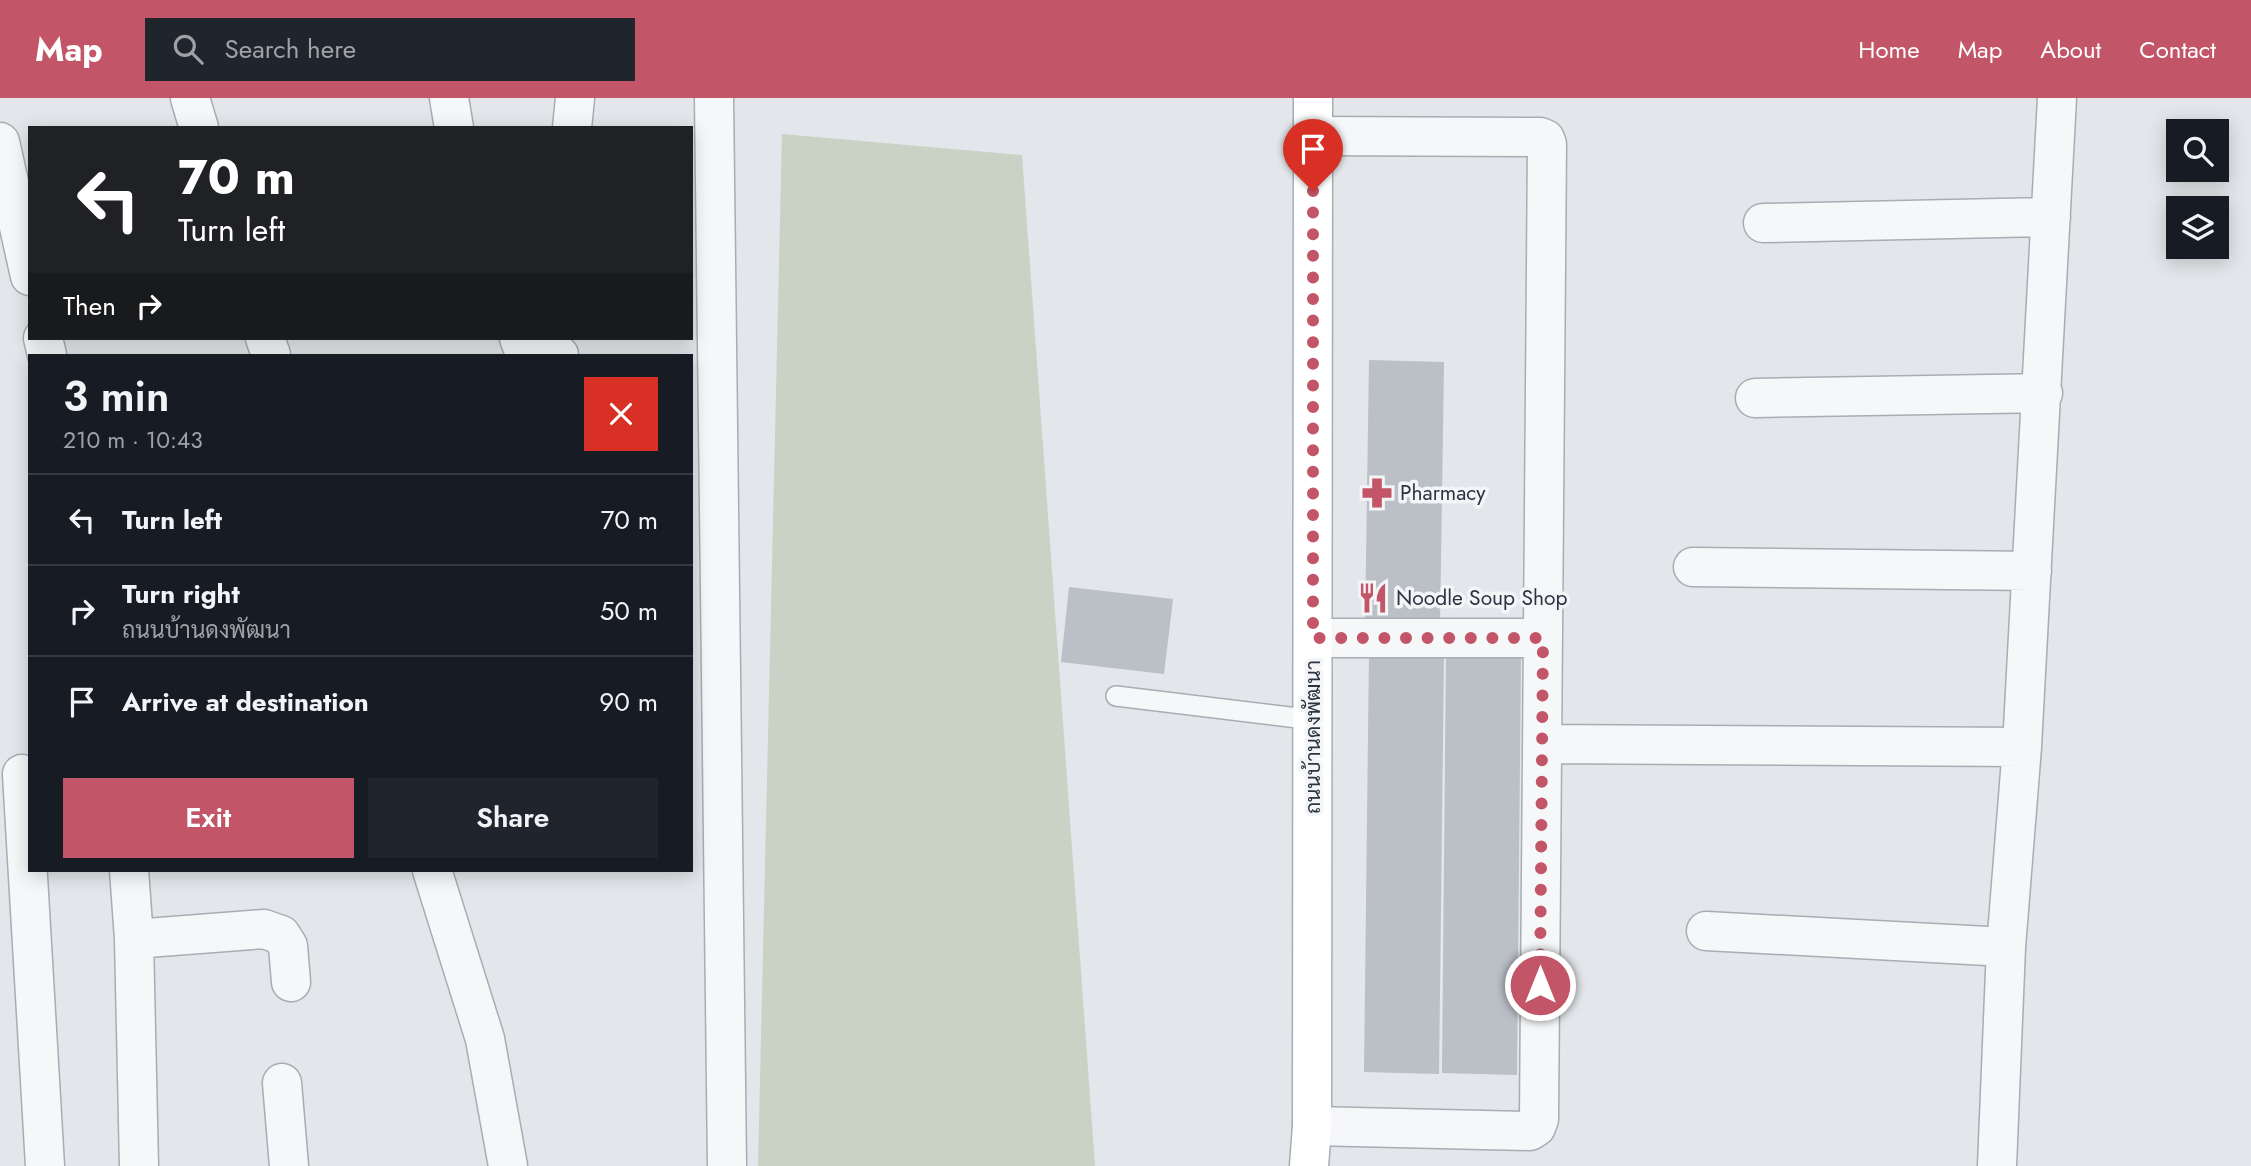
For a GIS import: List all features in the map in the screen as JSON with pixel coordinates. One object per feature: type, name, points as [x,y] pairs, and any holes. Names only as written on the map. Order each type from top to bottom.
[{"type":"street","points":[[190,98],[198,126]]},
{"type":"street","points":[[449,98],[454,126]]},
{"type":"street","points":[[572,126],[575,98]]},
{"type":"street","points":[[714,98],[727,1166]]},
{"type":"street","name":"ถนนบ้านดงพัฒนา","points":[[1309,1166],[1312,1126],[1314,720],[1313,98]]},
{"type":"street","points":[[1997,1166],[2006,947],[2022,747],[2057,98]]},
{"type":"street","points":[[1312,1126],[1530,1131],[1536,1127],[1539,1119],[1545,139],[1314,136]]},
{"type":"street","points":[[0,142],[28,267]]},
{"type":"street","points":[[1763,223],[2050,217]]},
{"type":"street","points":[[520,340],[522,345],[555,354]]},
{"type":"street","points":[[1755,398],[2043,393]]},
{"type":"street","points":[[1693,566],[2032,571]]},
{"type":"street","points":[[1313,638],[1543,638]]},
{"type":"street","points":[[1542,744],[2022,747]]},
{"type":"street","points":[[22,774],[45,1166]]},
{"type":"street","points":[[129,872],[134,939],[139,1166]]},
{"type":"street","points":[[433,872],[485,1039],[508,1166]]},
{"type":"street","points":[[134,939],[264,929],[281,935],[288,946],[291,982]]},
{"type":"street","points":[[1706,931],[2006,947]]},
{"type":"street","points":[[282,1083],[289,1166]]},
{"type":"lane","points":[[1116,696],[1314,720]]},
{"type":"green space","points":[[782,134],[1022,155],[1095,1166],[758,1166]]},
{"type":"building","points":[[1369,360],[1444,362],[1440,627],[1365,626]]},
{"type":"building","points":[[1069,587],[1173,599],[1164,674],[1061,662]]},
{"type":"building","points":[[1369,652],[1444,654],[1439,1074],[1364,1072]]},
{"type":"building","points":[[1446,654],[1521,655],[1517,1075],[1442,1073]]},
{"type":"place","name":"Pharmacy","points":[[1377,493]]},
{"type":"place","name":"Noodle Soup Shop","points":[[1373,598]]},
{"type":"route","points":[[1313,191],[1313,638],[1543,638],[1540,985]]}]
